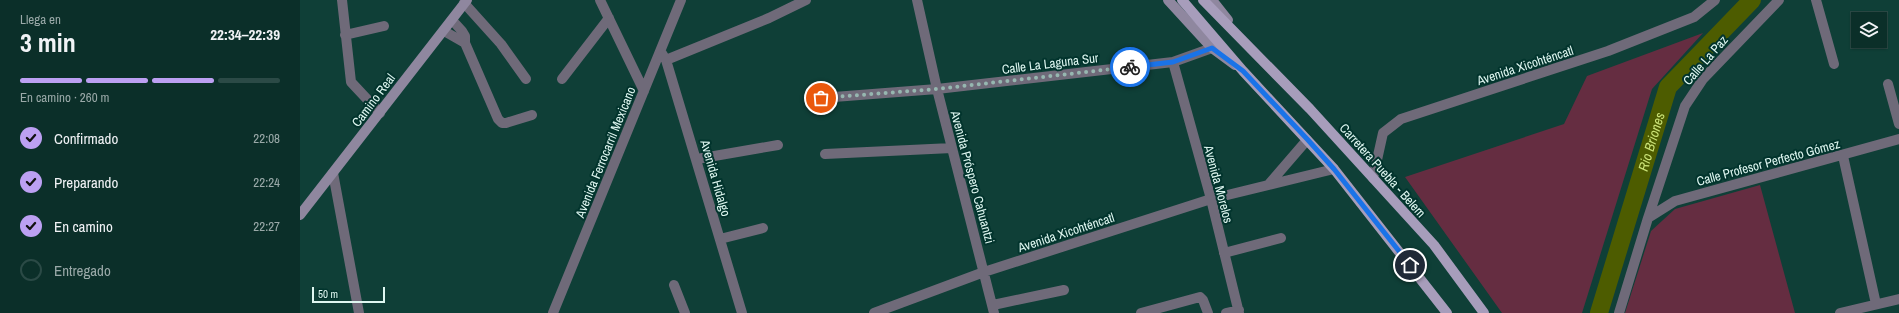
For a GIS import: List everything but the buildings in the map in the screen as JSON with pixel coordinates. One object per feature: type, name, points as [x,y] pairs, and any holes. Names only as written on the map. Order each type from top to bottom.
[{"type":"main road","points":[[1168,0],[1212,48],[1243,71]]},
{"type":"main road","points":[[1182,0],[1243,71],[1334,169],[1447,313]]},
{"type":"main road","name":"Carretera Puebla - Belem","points":[[1203,0],[1310,109],[1434,245],[1484,313]]},
{"type":"main road","name":"Carretera Puebla - Belem","points":[[1212,0],[1253,51]]},
{"type":"main road","name":"Camino Real","points":[[300,214],[444,31],[465,2]]},
{"type":"street","points":[[342,0],[351,82],[380,113]]},
{"type":"street","points":[[600,0],[644,91]]},
{"type":"street","name":"Avenida Ferrocarril Mexicano","points":[[553,313],[644,91],[664,56],[681,0]]},
{"type":"street","points":[[664,56],[769,18],[806,0]]},
{"type":"street","name":"Avenida Próspero Cahuantzi","points":[[917,0],[937,89],[994,309]]},
{"type":"street","name":"Avenida Xicohténcatl","points":[[1373,178],[1384,133],[1401,119],[1608,51],[1694,17],[1715,0]]},
{"type":"street","name":"Calle La Paz","points":[[1619,313],[1648,218],[1685,106],[1703,79],[1779,0]]},
{"type":"street","points":[[1816,0],[1834,64]]},
{"type":"street","points":[[465,2],[501,44],[526,79]]},
{"type":"street","points":[[562,79],[609,18]]},
{"type":"street","points":[[452,20],[465,36],[465,42],[498,119],[502,123],[506,124],[532,115]]},
{"type":"street","points":[[345,34],[384,26]]},
{"type":"street","points":[[444,31],[465,42]]},
{"type":"street","name":"Calle La Laguna Sur","points":[[821,98],[937,89],[1173,62],[1212,48]]},
{"type":"street","name":"Avenida Hidalgo","points":[[664,56],[697,158],[742,313]]},
{"type":"street","name":"Avenida Morelos","points":[[1173,62],[1211,199],[1239,312]]},
{"type":"street","points":[[1888,84],[1899,124]]},
{"type":"street","name":"Calle Profesor Perfecto Gómez","points":[[1648,218],[1675,201],[1843,156],[1899,139]]},
{"type":"street","points":[[1269,184],[1308,140]]},
{"type":"street","points":[[697,158],[778,145]]},
{"type":"street","points":[[825,154],[952,148]]},
{"type":"street","points":[[1843,156],[1876,304]]},
{"type":"street","name":"Avenida Xicohténcatl","points":[[874,313],[984,272],[1211,199],[1334,169]]},
{"type":"street","points":[[333,173],[359,313]]},
{"type":"street","points":[[720,239],[763,228]]},
{"type":"street","points":[[1224,253],[1282,238]]},
{"type":"street","points":[[674,285],[685,313]]},
{"type":"street","points":[[994,309],[1064,290]]},
{"type":"street","points":[[1141,312],[1200,297],[1203,300],[1208,313]]},
{"type":"street","points":[[1840,313],[1899,299]]},
{"type":"street","points":[[1226,313],[1239,312]]},
{"type":"shaded area","points":[[1703,33],[1652,89],[1582,313],[1502,313],[1405,177],[1564,124],[1587,76]]},
{"type":"shaded area","points":[[1760,185],[1795,313],[1625,313],[1651,231],[1675,209]]},
{"type":"waterway","name":"Rio Briones","points":[[1599,313],[1668,87],[1752,0]]},
{"type":"way so far","points":[[821,98],[937,89],[1130,67]]},
{"type":"route","points":[[1130,67],[1173,62],[1212,48],[1243,71],[1308,140],[1334,169],[1410,265]]}]
